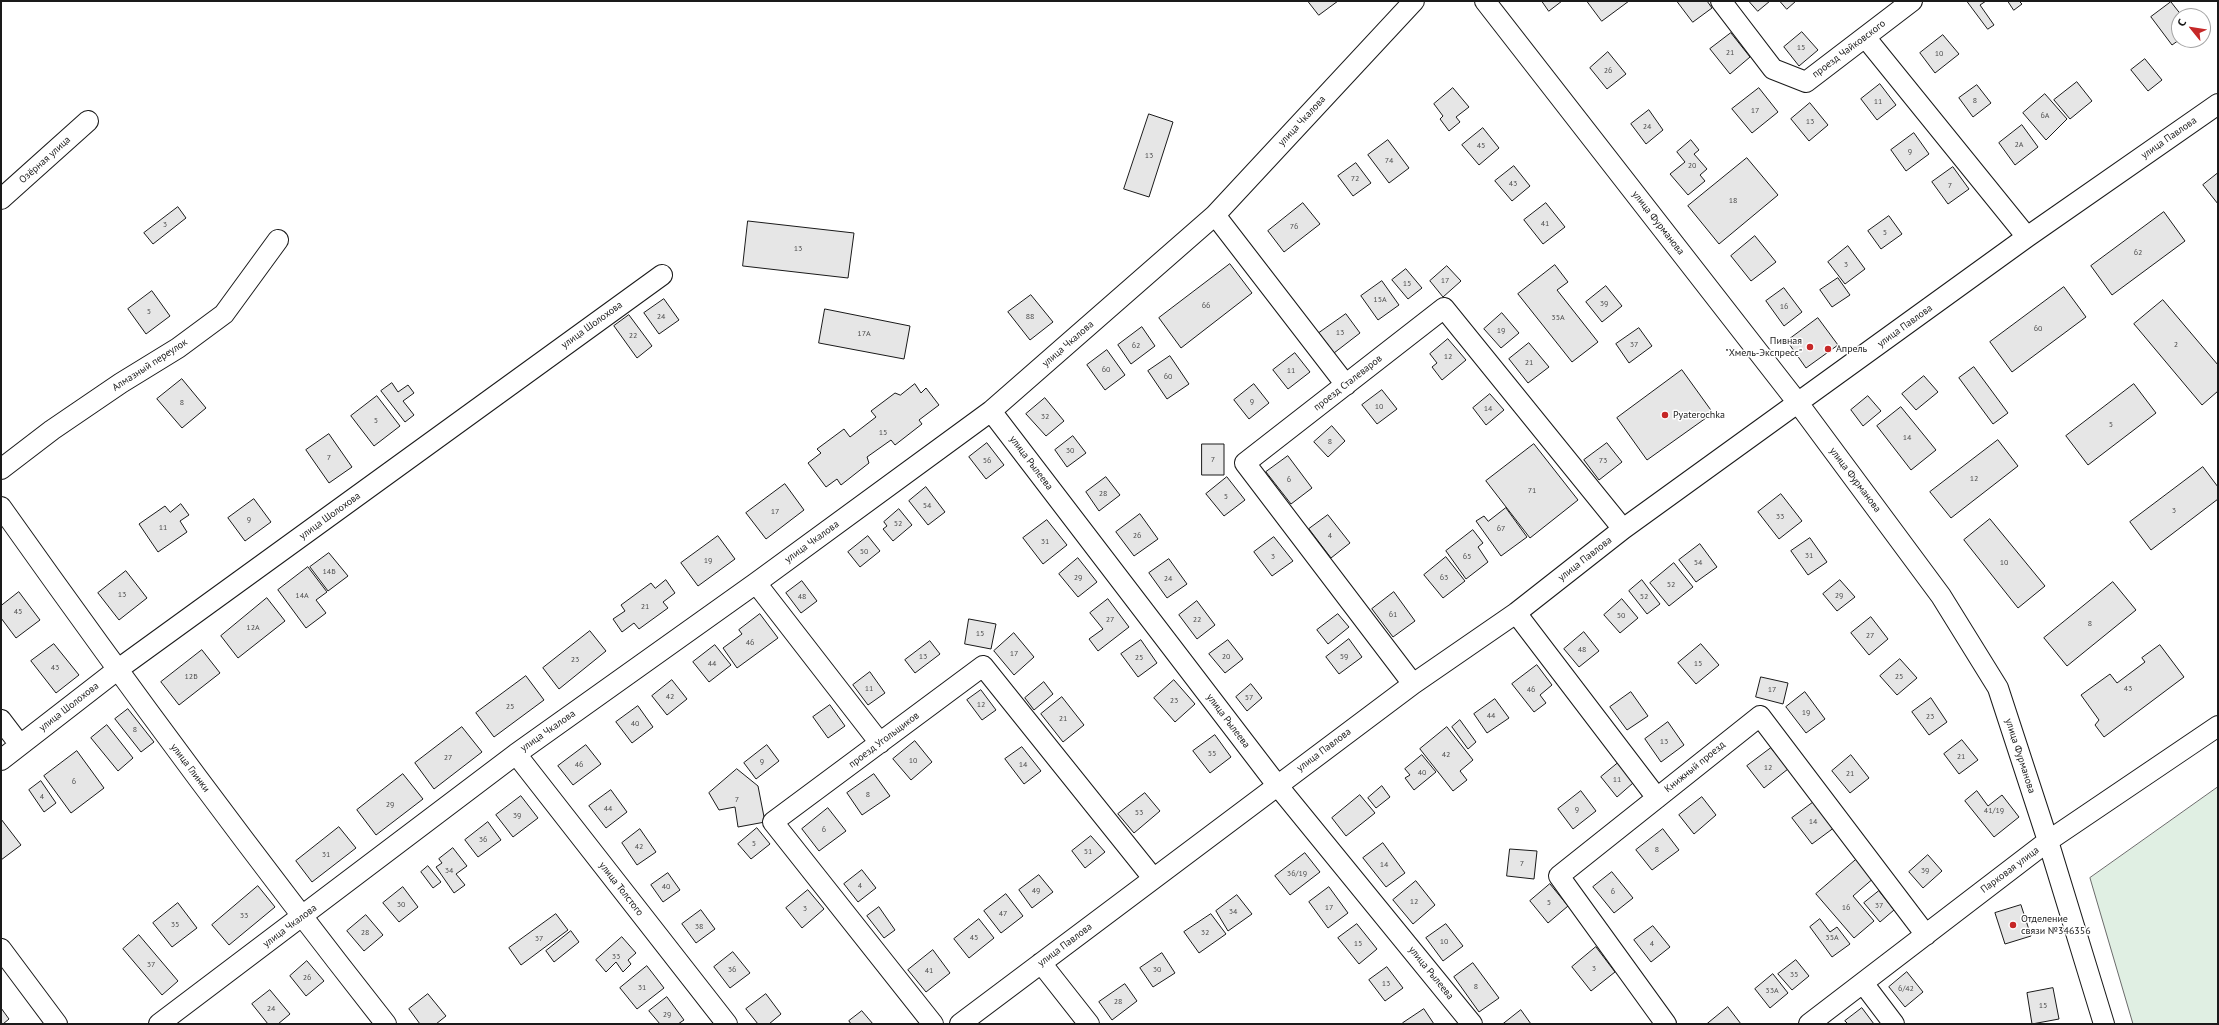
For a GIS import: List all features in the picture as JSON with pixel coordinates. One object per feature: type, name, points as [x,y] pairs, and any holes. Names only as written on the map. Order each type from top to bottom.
[{"type":"street","name":"улица Чкалова","points":[[159,1024],[302,918],[516,754],[756,583],[991,411],[1215,215],[1414,1]]},
{"type":"street","name":"улица Фурманова","points":[[1485,1],[1798,403],[1941,596],[1998,688],[2048,841],[2104,1024]]},
{"type":"street","name":"проезд Чайковского","points":[[1721,1],[1773,69],[1806,82],[1912,1]]},
{"type":"street","points":[[1865,37],[2028,237]]},
{"type":"street","name":"улица Павлова","points":[[960,1024],[1413,684],[1516,613],[1623,529],[2028,237],[2218,104]]},
{"type":"street","name":"Озёрная улица","points":[[1,199],[88,121]]},
{"type":"street","points":[[1215,215],[1346,385]]},
{"type":"street","name":"Алмазный переулок","points":[[1,469],[58,426],[121,383],[178,348],[224,314],[278,240]]},
{"type":"street","name":"улица Шолохова","points":[[1,760],[117,670],[662,275]]},
{"type":"street","name":"проезд Сталеваров","points":[[1413,684],[1245,463],[1444,308],[1623,529]]},
{"type":"street","name":"улица Рылеева","points":[[991,411],[1277,785],[1472,1024]]},
{"type":"street","name":"улица Глинки","points":[[1,507],[117,670],[302,918],[386,1024]]},
{"type":"street","points":[[756,583],[880,743]]},
{"type":"street","points":[[1516,613],[1657,798]]},
{"type":"street","name":"проезд Угольщиков","points":[[933,1024],[773,822],[983,666],[1153,878]]},
{"type":"street","name":"Книжный проезд","points":[[1666,1024],[1559,876],[1760,716],[1926,935]]},
{"type":"street","points":[[1,720],[20,745]]},
{"type":"street","name":"Парковая улица","points":[[1809,1024],[2048,841],[2218,726]]},
{"type":"street","name":"улица Толстого","points":[[516,754],[727,1024]]},
{"type":"street","points":[[1,949],[57,1024]]},
{"type":"street","points":[[1041,963],[1089,1024]]},
{"type":"street","points":[[1863,983],[1894,1024]]},
{"type":"green space","points":[[2218,787],[2218,1024],[2133,1024],[2090,878]]},
{"type":"building","points":[[1308,1],[1338,1],[1319,15]]},
{"type":"building","points":[[1542,1],[1562,1],[1549,11]]},
{"type":"building","points":[[1587,1],[1629,1],[1602,21]]},
{"type":"building","points":[[1677,1],[1707,1],[1712,8],[1693,22]]},
{"type":"building","points":[[1749,1],[1770,1],[1758,11]]},
{"type":"building","points":[[1780,1],[1796,1],[1787,9]]},
{"type":"building","points":[[1967,1],[1986,1],[1980,5],[1994,25],[1988,29]]},
{"type":"building","points":[[2008,1],[2019,1],[2022,4],[2014,10]]},
{"type":"building","points":[[2171,2],[2176,8],[2171,8],[2171,44],[2151,17]]},
{"type":"building","points":[[1802,32],[1818,50],[1799,66],[1784,47]]},
{"type":"building","points":[[1731,33],[1750,57],[1730,74],[1710,49]]},
{"type":"building","points":[[1943,35],[1959,54],[1935,73],[1920,53]]},
{"type":"building","points":[[1608,52],[1626,74],[1607,89],[1590,68]]},
{"type":"building","points":[[2145,59],[2162,80],[2148,91],[2131,70]]},
{"type":"building","points":[[2077,82],[2092,101],[2070,119],[2054,100]]},
{"type":"building","points":[[1880,84],[1896,105],[1877,120],[1861,99]]},
{"type":"building","points":[[1977,85],[1991,103],[1973,117],[1959,98]]},
{"type":"building","points":[[1453,88],[1469,107],[1456,117],[1460,122],[1449,131],[1440,119],[1443,116],[1434,104]]},
{"type":"building","points":[[1759,88],[1778,112],[1752,133],[1732,109]]},
{"type":"building","points":[[2045,94],[2067,119],[2046,140],[2023,113]]},
{"type":"building","points":[[1810,103],[1828,125],[1809,141],[1791,119]]},
{"type":"building","points":[[1649,110],[1663,130],[1646,144],[1631,124]]},
{"type":"building","points":[[1149,114],[1173,122],[1149,197],[1124,189]]},
{"type":"building","points":[[2022,125],[2038,147],[2015,165],[1999,143]]},
{"type":"building","points":[[1483,128],[1499,148],[1479,165],[1462,145]]},
{"type":"building","points":[[1914,133],[1929,154],[1906,171],[1891,150]]},
{"type":"building","points":[[1388,140],[1409,168],[1389,183],[1368,155]]},
{"type":"building","points":[[1691,140],[1699,150],[1694,154],[1707,169],[1700,175],[1705,181],[1688,195],[1670,174],[1685,162],[1677,152]]},
{"type":"building","points":[[1747,158],[1778,195],[1719,244],[1688,206]]},
{"type":"building","points":[[1356,163],[1371,183],[1353,196],[1338,176]]},
{"type":"building","points":[[1514,166],[1530,186],[1512,201],[1495,181]]},
{"type":"building","points":[[1953,167],[1969,189],[1948,204],[1932,182]]},
{"type":"building","points":[[2218,173],[2218,204],[2203,185]]},
{"type":"building","points":[[1303,203],[1320,224],[1284,252],[1268,231]]},
{"type":"building","points":[[1546,203],[1565,227],[1543,244],[1524,220]]},
{"type":"building","points":[[178,207],[186,218],[153,244],[144,233]]},
{"type":"building","points":[[2164,212],[2185,241],[2112,295],[2091,266]]},
{"type":"building","points":[[1889,216],[1902,234],[1881,249],[1868,231]]},
{"type":"building","points":[[748,221],[854,233],[848,278],[743,266]]},
{"type":"building","points":[[1755,236],[1776,262],[1751,281],[1731,256]]},
{"type":"building","points":[[1848,246],[1865,269],[1845,284],[1828,262]]},
{"type":"building","points":[[1230,264],[1252,293],[1181,348],[1159,318]]},
{"type":"building","points":[[1555,265],[1568,282],[1557,290],[1598,342],[1572,362],[1518,294]]},
{"type":"building","points":[[1447,266],[1461,281],[1443,297],[1430,281]]},
{"type":"building","points":[[1406,269],[1422,288],[1408,299],[1392,280]]},
{"type":"building","points":[[1838,278],[1850,295],[1832,307],[1820,290]]},
{"type":"building","points":[[1382,281],[1399,305],[1378,320],[1361,296]]},
{"type":"building","points":[[1606,286],[1622,306],[1602,322],[1586,302]]},
{"type":"building","points":[[2064,287],[2086,317],[2012,372],[1990,342]]},
{"type":"building","points":[[1784,288],[1802,312],[1784,326],[1766,301]]},
{"type":"building","points":[[152,291],[170,316],[146,334],[128,309]]},
{"type":"building","points":[[1031,295],[1053,322],[1030,340],[1008,312]]},
{"type":"building","points":[[664,299],[679,320],[659,334],[644,313]]},
{"type":"building","points":[[2163,300],[2218,365],[2218,391],[2202,405],[2134,324]]},
{"type":"building","points":[[825,309],[910,326],[904,359],[819,343]]},
{"type":"building","points":[[1502,313],[1519,333],[1501,348],[1484,329]]},
{"type":"building","points":[[1346,314],[1360,333],[1334,353],[1319,333]]},
{"type":"building","points":[[629,315],[652,346],[637,358],[614,326]]},
{"type":"building","points":[[1818,318],[1838,345],[1806,368],[1787,341]]},
{"type":"building","points":[[1142,327],[1155,346],[1131,364],[1118,345]]},
{"type":"building","points":[[1639,328],[1652,346],[1629,363],[1616,344]]},
{"type":"building","points":[[1448,339],[1466,360],[1442,380],[1432,367],[1437,363],[1430,354]]},
{"type":"building","points":[[1529,343],[1549,367],[1528,383],[1509,359]]},
{"type":"building","points":[[1107,350],[1125,375],[1105,390],[1087,365]]},
{"type":"building","points":[[1295,353],[1310,372],[1288,389],[1273,370]]},
{"type":"building","points":[[1170,356],[1189,384],[1167,399],[1148,371]]},
{"type":"building","points":[[1974,367],[2008,413],[1993,424],[1959,378]]},
{"type":"building","name":"Pyaterochka","points":[[1682,370],[1713,413],[1647,460],[1617,418]]},
{"type":"building","points":[[1924,376],[1938,392],[1916,410],[1902,394]]},
{"type":"building","points":[[182,379],[206,408],[182,428],[157,399]]},
{"type":"building","points":[[392,383],[398,392],[408,385],[414,393],[403,401],[414,415],[405,422],[381,391]]},
{"type":"building","points":[[915,384],[921,393],[926,388],[939,405],[919,420],[922,424],[895,445],[891,440],[867,457],[869,463],[841,485],[837,479],[826,487],[808,463],[821,453],[817,449],[844,429],[850,437],[876,417],[871,411],[895,393],[900,395]]},
{"type":"building","points":[[1254,384],[1269,403],[1249,419],[1234,400]]},
{"type":"building","points":[[2134,384],[2156,413],[2088,465],[2066,436]]},
{"type":"building","points":[[1382,390],[1397,409],[1377,424],[1362,405]]},
{"type":"building","points":[[1490,394],[1504,410],[1486,425],[1473,408]]},
{"type":"building","points":[[377,396],[400,426],[374,446],[351,416]]},
{"type":"building","points":[[1868,396],[1881,411],[1863,426],[1851,410]]},
{"type":"building","points":[[1045,398],[1064,421],[1046,436],[1026,414]]},
{"type":"building","points":[[1901,407],[1936,450],[1911,470],[1877,426]]},
{"type":"building","points":[[1332,426],[1345,441],[1328,457],[1314,442]]},
{"type":"building","points":[[329,434],[352,467],[329,483],[306,450]]},
{"type":"building","points":[[1073,436],[1086,453],[1067,467],[1055,450]]},
{"type":"building","points":[[1998,440],[2018,466],[1951,518],[1930,492]]},
{"type":"building","points":[[987,443],[1004,465],[986,479],[969,457]]},
{"type":"building","points":[[1607,443],[1622,462],[1599,480],[1584,460]]},
{"type":"building","points":[[1202,444],[1224,444],[1224,475],[1202,475]]},
{"type":"building","points":[[1534,444],[1578,500],[1530,538],[1486,481]]},
{"type":"building","points":[[1288,456],[1312,488],[1291,504],[1266,472]]},
{"type":"building","points":[[2203,467],[2218,487],[2218,499],[2151,550],[2130,522]]},
{"type":"building","points":[[1106,477],[1120,495],[1099,511],[1086,492]]},
{"type":"building","points":[[1227,477],[1245,500],[1224,516],[1206,494]]},
{"type":"building","points":[[785,484],[804,510],[766,539],[746,513]]},
{"type":"building","points":[[926,487],[945,512],[928,525],[909,501]]},
{"type":"building","points":[[1781,494],[1802,521],[1779,539],[1758,512]]},
{"type":"building","points":[[254,499],[271,522],[245,541],[228,518]]},
{"type":"building","points":[[181,504],[189,515],[180,521],[187,532],[158,552],[139,524],[165,506],[170,512]]},
{"type":"building","points":[[1506,508],[1527,537],[1501,556],[1476,521],[1484,516],[1488,521]]},
{"type":"building","points":[[899,509],[912,525],[893,541],[883,529],[887,526],[884,522]]},
{"type":"building","points":[[1140,514],[1158,539],[1134,556],[1116,532]]},
{"type":"building","points":[[1328,515],[1350,543],[1331,558],[1309,529]]},
{"type":"building","points":[[1990,519],[2045,586],[2018,608],[1964,540]]},
{"type":"building","points":[[1047,520],[1067,545],[1043,564],[1023,538]]},
{"type":"building","points":[[1473,530],[1483,543],[1478,547],[1488,562],[1466,579],[1446,551]]},
{"type":"building","points":[[718,536],[735,559],[698,586],[681,563]]},
{"type":"building","points":[[868,536],[880,551],[860,567],[848,552]]},
{"type":"building","points":[[1274,537],[1293,561],[1272,576],[1254,552]]},
{"type":"building","points":[[1810,538],[1827,562],[1808,575],[1791,551]]},
{"type":"building","points":[[1700,544],[1717,567],[1696,582],[1679,560]]},
{"type":"building","points":[[329,553],[348,576],[328,591],[310,567]]},
{"type":"building","points":[[1446,557],[1465,581],[1443,598],[1424,575]]},
{"type":"building","points":[[1078,558],[1097,582],[1078,597],[1059,574]]},
{"type":"building","points":[[1169,559],[1187,584],[1167,598],[1149,573]]},
{"type":"building","points":[[1674,563],[1693,587],[1669,606],[1650,583]]},
{"type":"building","points":[[308,567],[327,592],[316,600],[326,613],[306,628],[278,590]]},
{"type":"building","points":[[126,571],[147,598],[119,620],[98,593]]},
{"type":"building","points":[[666,580],[675,593],[663,602],[668,608],[639,629],[634,623],[622,632],[613,619],[625,611],[621,605],[651,583],[655,588]]},
{"type":"building","points":[[1642,580],[1660,604],[1647,614],[1629,591]]},
{"type":"building","points":[[1840,580],[1855,597],[1837,611],[1823,594]]},
{"type":"building","points":[[802,581],[817,601],[801,613],[786,593]]},
{"type":"building","points":[[2113,582],[2136,610],[2067,666],[2044,638]]},
{"type":"building","points":[[19,592],[40,620],[16,638],[1,618],[1,606]]},
{"type":"building","points":[[1394,592],[1415,621],[1393,637],[1372,609]]},
{"type":"building","points":[[267,598],[285,621],[238,658],[221,636]]},
{"type":"building","points":[[1108,599],[1129,627],[1098,651],[1089,639],[1103,629],[1090,613]]},
{"type":"building","points":[[1622,599],[1638,618],[1620,633],[1604,615]]},
{"type":"building","points":[[1197,601],[1215,625],[1197,639],[1179,615]]},
{"type":"building","points":[[760,614],[778,638],[737,668],[723,648],[742,634],[739,630]]},
{"type":"building","points":[[1338,614],[1349,627],[1328,644],[1317,630]]},
{"type":"building","points":[[1871,617],[1888,639],[1869,655],[1851,633]]},
{"type":"building","points":[[969,619],[996,624],[991,649],[965,644]]},
{"type":"building","points":[[590,631],[606,651],[559,689],[543,668]]},
{"type":"building","points":[[1584,632],[1599,651],[1579,667],[1564,649]]},
{"type":"building","points":[[1014,633],[1034,657],[1014,675],[994,651]]},
{"type":"building","points":[[1349,639],[1362,657],[1339,674],[1326,657]]},
{"type":"building","points":[[1141,640],[1157,663],[1138,677],[1121,654]]},
{"type":"building","points":[[1228,640],[1243,659],[1225,673],[1209,654]]},
{"type":"building","points":[[930,641],[940,654],[915,673],[905,660]]},
{"type":"building","points":[[54,644],[79,675],[56,693],[31,661]]},
{"type":"building","points":[[1701,644],[1719,665],[1696,684],[1678,663]]},
{"type":"building","points":[[715,645],[731,665],[709,682],[693,662]]},
{"type":"building","points":[[2160,645],[2184,677],[2104,737],[2095,725],[2099,720],[2081,695],[2110,674],[2117,683],[2145,662],[2142,658]]},
{"type":"building","points":[[202,650],[220,673],[179,705],[161,682]]},
{"type":"building","points":[[1900,659],[1917,678],[1897,695],[1880,676]]},
{"type":"building","points":[[1537,665],[1552,685],[1540,695],[1546,703],[1534,712],[1512,684]]},
{"type":"building","points":[[870,672],[885,693],[868,705],[853,685]]},
{"type":"building","points":[[526,676],[544,700],[494,737],[476,713]]},
{"type":"building","points":[[1761,677],[1788,683],[1783,704],[1756,697]]},
{"type":"building","points":[[672,680],[687,699],[667,715],[652,696]]},
{"type":"building","points":[[1174,680],[1195,704],[1175,722],[1154,698]]},
{"type":"building","points":[[1044,682],[1053,694],[1034,710],[1025,698]]},
{"type":"building","points":[[1251,684],[1262,698],[1247,711],[1236,697]]},
{"type":"building","points":[[981,690],[996,710],[982,720],[967,700]]},
{"type":"building","points":[[1631,692],[1648,716],[1627,730],[1610,707]]},
{"type":"building","points":[[1805,692],[1825,719],[1806,733],[1786,707]]},
{"type":"building","points":[[1062,697],[1084,725],[1063,742],[1041,714]]},
{"type":"building","points":[[1931,698],[1947,722],[1929,735],[1912,712]]},
{"type":"building","points":[[1495,699],[1509,718],[1487,733],[1474,714]]},
{"type":"building","points":[[830,705],[845,726],[828,738],[813,717]]},
{"type":"building","points":[[638,706],[653,727],[632,743],[616,722]]},
{"type":"building","points":[[128,709],[154,742],[141,752],[115,719]]},
{"type":"building","points":[[1460,720],[1476,742],[1468,749],[1452,727]]},
{"type":"building","points":[[1668,722],[1684,745],[1661,762],[1645,739]]},
{"type":"building","points":[[107,725],[133,758],[118,771],[91,738]]},
{"type":"building","points":[[462,727],[482,752],[434,789],[415,763]]},
{"type":"building","points":[[1447,727],[1473,760],[1460,771],[1467,780],[1453,791],[1420,749]]},
{"type":"building","points":[[1215,735],[1231,757],[1210,773],[1193,751]]},
{"type":"building","points":[[1962,740],[1978,760],[1959,774],[1944,754]]},
{"type":"building","points":[[915,741],[932,762],[911,780],[893,759]]},
{"type":"building","points":[[586,745],[601,764],[573,785],[558,766]]},
{"type":"building","points":[[767,745],[779,761],[756,779],[744,763]]},
{"type":"building","points":[[1022,747],[1041,771],[1024,784],[1005,759]]},
{"type":"building","points":[[1771,748],[1788,769],[1764,788],[1747,766]]},
{"type":"building","points":[[77,751],[104,788],[71,813],[44,776]]},
{"type":"building","points":[[1422,755],[1436,772],[1414,790],[1405,778],[1410,775],[1405,769]]},
{"type":"building","points":[[1851,755],[1869,778],[1850,793],[1832,771]]},
{"type":"building","points":[[1618,763],[1633,783],[1617,797],[1601,777]]},
{"type":"building","points":[[737,769],[758,786],[765,822],[738,827],[735,807],[719,810],[709,793]]},
{"type":"building","points":[[403,774],[423,799],[376,835],[357,810]]},
{"type":"building","points":[[874,774],[890,796],[862,815],[847,793]]},
{"type":"building","points":[[41,781],[56,803],[44,812],[29,790]]},
{"type":"building","points":[[1382,786],[1390,797],[1376,808],[1368,798]]},
{"type":"building","points":[[611,790],[627,812],[606,828],[589,806]]},
{"type":"building","points":[[1581,791],[1596,811],[1573,829],[1558,809]]},
{"type":"building","points":[[1977,791],[1988,806],[2002,795],[2019,817],[1994,837],[1965,801]]},
{"type":"building","points":[[1145,793],[1160,811],[1134,833],[1118,814]]},
{"type":"building","points":[[1360,795],[1375,813],[1346,836],[1332,818]]},
{"type":"building","points":[[521,796],[538,818],[513,837],[496,815]]},
{"type":"building","points":[[1702,797],[1716,815],[1694,834],[1679,815]]},
{"type":"building","points":[[1815,801],[1835,827],[1812,844],[1792,818]]},
{"type":"building","points":[[828,808],[846,831],[819,851],[802,829]]},
{"type":"building","points":[[1,819],[21,845],[1,860]]},
{"type":"building","points":[[488,822],[501,840],[478,857],[465,840]]},
{"type":"building","points":[[339,827],[356,848],[312,882],[296,861]]},
{"type":"building","points":[[757,828],[770,844],[751,859],[738,844]]},
{"type":"building","points":[[640,829],[656,852],[637,865],[622,843]]},
{"type":"building","points":[[1663,829],[1679,850],[1652,870],[1636,850]]},
{"type":"building","points":[[1091,836],[1105,852],[1085,868],[1072,851]]},
{"type":"building","points":[[1383,843],[1405,873],[1386,887],[1363,858]]},
{"type":"building","points":[[453,848],[467,866],[456,874],[465,885],[454,893],[436,867],[442,863],[439,859]]},
{"type":"building","points":[[1510,849],[1537,851],[1534,879],[1507,876]]},
{"type":"building","points":[[1305,853],[1320,872],[1290,895],[1275,876]]},
{"type":"building","points":[[1928,855],[1942,871],[1923,888],[1909,872]]},
{"type":"building","points":[[1858,858],[1875,877],[1853,896],[1874,921],[1854,938],[1816,894]]},
{"type":"building","points":[[428,866],[441,882],[433,888],[421,872]]},
{"type":"building","points":[[862,870],[876,888],[858,902],[844,884]]},
{"type":"building","points":[[1612,872],[1633,898],[1614,913],[1593,887]]},
{"type":"building","points":[[668,873],[680,890],[663,902],[651,885]]},
{"type":"building","points":[[1039,875],[1053,892],[1032,908],[1019,890]]},
{"type":"building","points":[[1416,881],[1435,905],[1413,924],[1393,900]]},
{"type":"building","points":[[1550,884],[1568,906],[1548,923],[1530,901]]},
{"type":"building","points":[[258,886],[275,907],[229,945],[212,925]]},
{"type":"building","points":[[403,887],[418,907],[399,922],[383,903]]},
{"type":"building","points":[[1329,887],[1348,913],[1328,928],[1309,902]]},
{"type":"building","points":[[808,890],[824,909],[802,928],[786,908]]},
{"type":"building","points":[[1879,891],[1894,910],[1880,922],[1864,903]]},
{"type":"building","points":[[1006,894],[1023,916],[1001,933],[984,911]]},
{"type":"building","points":[[1237,895],[1252,914],[1228,931],[1216,911]]},
{"type":"building","points":[[178,903],[197,928],[172,947],[153,923]]},
{"type":"building","name":"Отделение связи №346356","points":[[2021,905],[2031,936],[2005,944],[1995,913]]},
{"type":"building","points":[[879,907],[895,930],[884,938],[867,916]]},
{"type":"building","points":[[701,910],[715,929],[696,943],[682,924]]},
{"type":"building","points":[[556,914],[568,930],[521,965],[509,948]]},
{"type":"building","points":[[1211,914],[1226,934],[1199,953],[1184,932]]},
{"type":"building","points":[[366,915],[383,935],[364,951],[347,931]]},
{"type":"building","points":[[979,919],[994,938],[969,958],[954,939]]},
{"type":"building","points":[[1820,919],[1830,932],[1837,927],[1850,944],[1832,957],[1810,927]]},
{"type":"building","points":[[1357,924],[1377,949],[1359,964],[1338,938]]},
{"type":"building","points":[[1446,924],[1463,946],[1443,961],[1426,938]]},
{"type":"building","points":[[1653,926],[1670,947],[1651,962],[1634,940]]},
{"type":"building","points":[[571,931],[579,942],[554,962],[546,951]]},
{"type":"building","points":[[139,935],[178,981],[162,995],[123,949]]},
{"type":"building","points":[[622,937],[636,953],[628,960],[631,964],[623,972],[616,962],[606,972],[596,960]]},
{"type":"building","points":[[1596,947],[1615,972],[1591,991],[1572,967]]},
{"type":"building","points":[[933,950],[950,973],[926,992],[908,970]]},
{"type":"building","points":[[733,952],[750,973],[730,988],[714,967]]},
{"type":"building","points":[[1162,953],[1175,973],[1153,987],[1140,968]]},
{"type":"building","points":[[1796,960],[1809,976],[1792,990],[1778,974]]},
{"type":"building","points":[[307,961],[324,981],[306,996],[290,976]]},
{"type":"building","points":[[1473,963],[1499,998],[1479,1012],[1454,977]]},
{"type":"building","points":[[647,966],[664,988],[637,1009],[620,988]]},
{"type":"building","points":[[1387,967],[1403,988],[1385,1001],[1369,980]]},
{"type":"building","points":[[1907,972],[1923,992],[1905,1007],[1889,987]]},
{"type":"building","points":[[1773,974],[1788,993],[1770,1008],[1755,989]]},
{"type":"building","points":[[1125,984],[1137,1001],[1112,1020],[1099,1002]]},
{"type":"building","points":[[2053,988],[2059,1019],[2032,1024],[2027,993]]},
{"type":"building","points":[[270,990],[290,1014],[278,1024],[268,1024],[252,1004]]},
{"type":"building","points":[[428,994],[446,1016],[436,1024],[420,1024],[409,1009]]},
{"type":"building","points":[[766,994],[781,1014],[769,1024],[758,1024],[746,1009]]},
{"type":"building","points":[[667,997],[684,1020],[678,1024],[660,1024],[649,1011]]},
{"type":"building","points":[[1728,1007],[1741,1024],[1707,1024]]},
{"type":"building","points":[[1,1008],[9,1019],[3,1024],[1,1024]]},
{"type":"building","points":[[1862,1008],[1874,1024],[1848,1024],[1845,1021]]},
{"type":"building","points":[[1424,1009],[1434,1024],[1403,1023]]},
{"type":"building","points":[[1521,1010],[1531,1024],[1503,1024]]},
{"type":"building","points":[[862,1011],[873,1024],[851,1024],[849,1021]]},
{"type":"place","name":"Пивная \"Хмель-Экспресс\"","points":[[1810,347]]},
{"type":"place","name":"Апрель","points":[[1828,349]]},
{"type":"place","name":"Pyaterochka","points":[[1665,415]]},
{"type":"place","name":"Отделение связи №346356","points":[[2013,925]]}]
